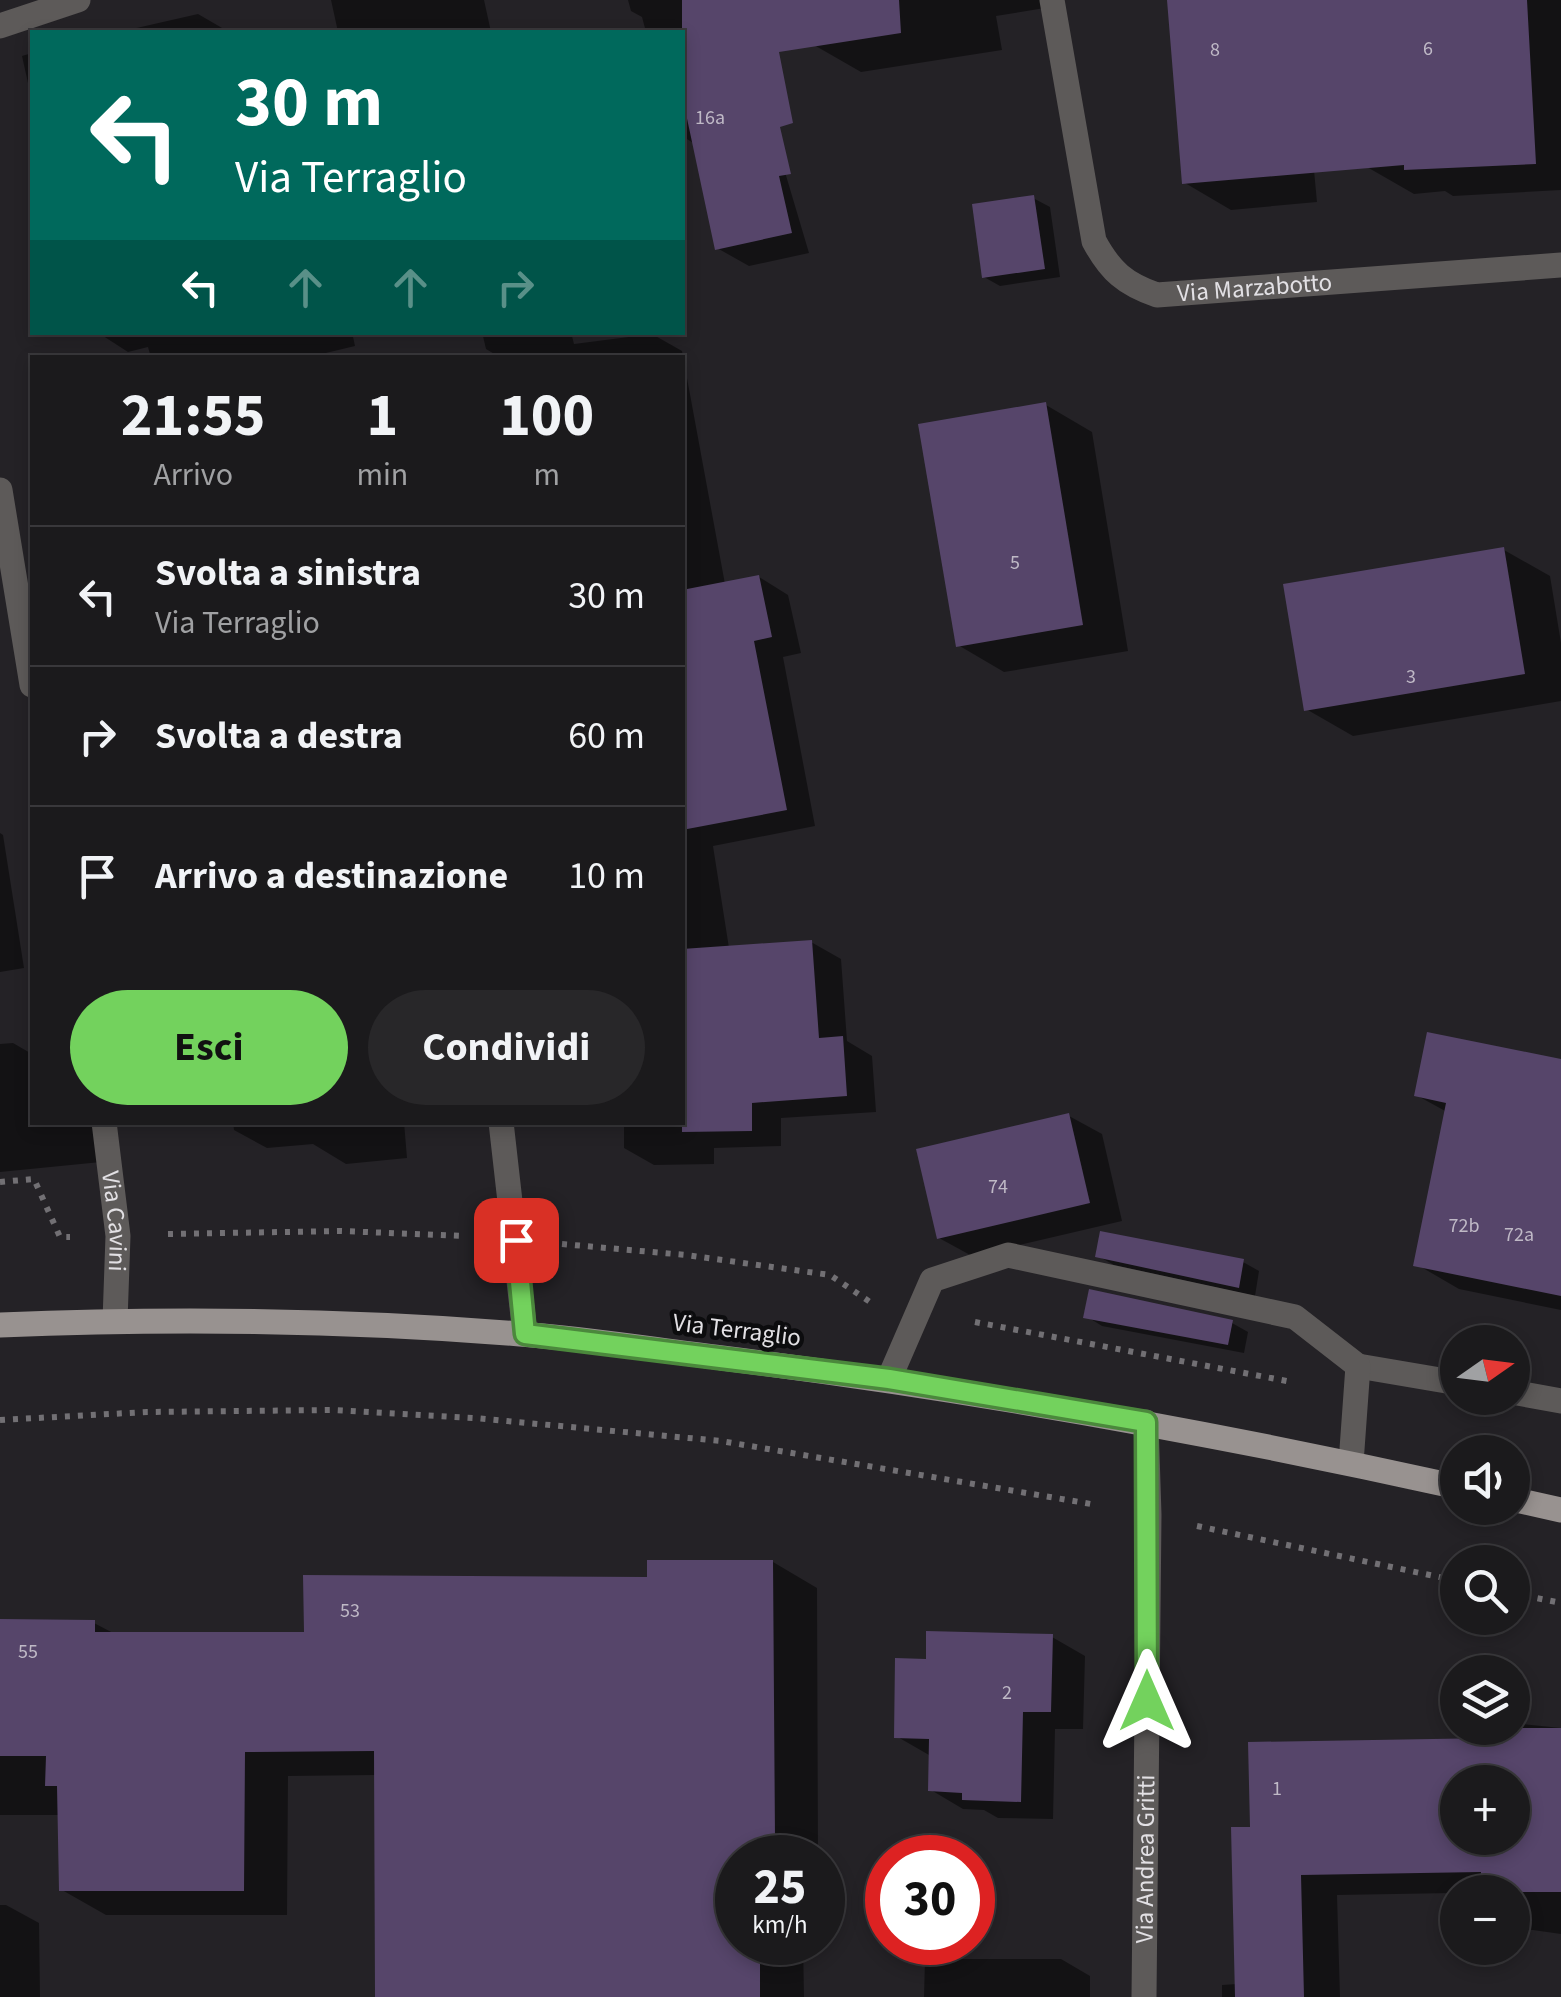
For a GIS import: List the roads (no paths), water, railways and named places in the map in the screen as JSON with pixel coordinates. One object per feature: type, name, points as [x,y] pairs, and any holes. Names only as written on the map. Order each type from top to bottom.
[{"type":"main road","name":"Via Terraglio","points":[[0,1326],[115,1321],[338,1323],[525,1334],[889,1379],[1146,1422],[1440,1483]]},
{"type":"main road","points":[[1530,1503],[1561,1510]]},
{"type":"street","points":[[0,26],[78,0]]},
{"type":"street","name":"Via Marzabotto","points":[[1052,0],[1094,241],[1108,268],[1132,286],[1157,295],[1561,265]]},
{"type":"street","points":[[0,490],[30,673]]},
{"type":"street","name":"Via Cavini","points":[[104,1125],[118,1236],[115,1321]]},
{"type":"street","points":[[501,1125],[525,1334]]},
{"type":"street","points":[[889,1379],[932,1280],[1008,1255],[1295,1318],[1358,1366],[1440,1380]]},
{"type":"street","points":[[1351,1463],[1358,1366]]},
{"type":"street","points":[[1530,1395],[1561,1401]]},
{"type":"street","name":"Via Andrea Gritti","points":[[1144,1997],[1149,1516],[1146,1422]]}]
